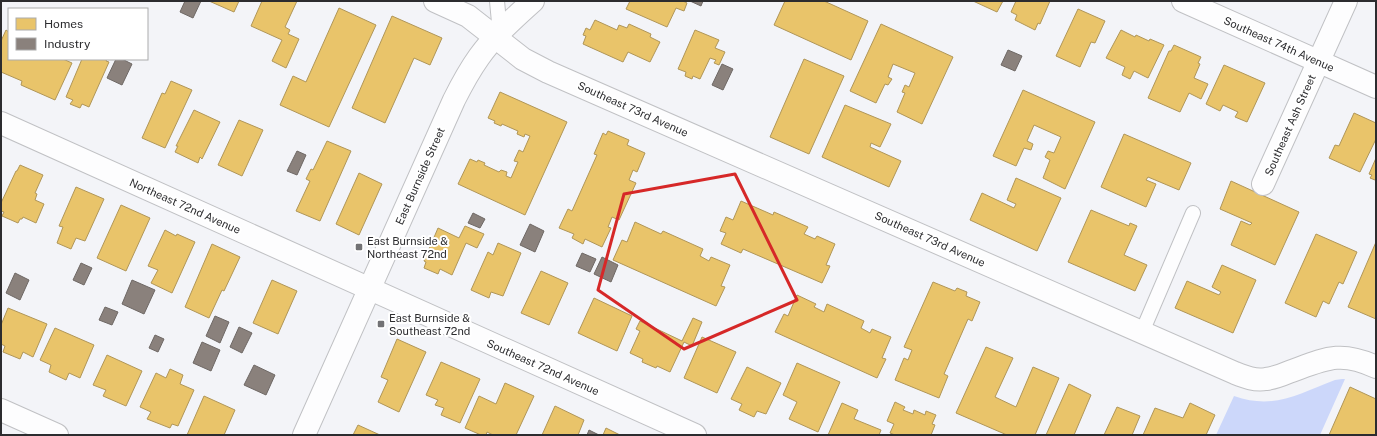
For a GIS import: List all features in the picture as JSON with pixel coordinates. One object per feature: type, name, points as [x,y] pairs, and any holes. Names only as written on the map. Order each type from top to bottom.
[{"type":"street","name":"Southeast 73rd Avenue","points":[[435,1],[468,16],[498,35],[523,59],[548,72],[1235,373],[1251,379],[1265,380],[1325,359],[1343,357],[1361,360],[1376,367]]},
{"type":"street","name":"East Burnside Street","points":[[304,435],[465,78],[479,57],[498,35],[533,1]]},
{"type":"street","name":"Southeast 74th Avenue","points":[[1183,1],[1376,87]]},
{"type":"street","name":"Southeast Ash Street","points":[[1263,184],[1346,1]]},
{"type":"street","name":"Northeast 72nd Avenue","points":[[1,123],[369,289]]},
{"type":"street","name":"Southeast 72nd Avenue","points":[[369,289],[695,435]]},
{"type":"street","points":[[1,410],[57,435]]},
{"type":"lane","points":[[497,1],[498,35]]},
{"type":"lane","points":[[1142,332],[1193,213]]},
{"type":"highlighted area","points":[[735,174],[797,300],[684,349],[598,290],[624,194]]},
{"type":"shaded area","points":[[1345,379],[1320,435],[1216,435],[1234,396],[1248,400],[1274,401],[1297,395],[1335,380]]},
{"type":"building: Homes","points":[[209,1],[239,1],[234,12]]},
{"type":"building: Homes","points":[[262,1],[297,1],[285,27],[290,30],[288,34],[299,39],[286,68],[272,61],[282,40],[251,26]]},
{"type":"building: Homes","points":[[630,1],[683,1],[687,3],[684,11],[676,8],[667,27],[626,9]]},
{"type":"building: Homes","points":[[785,1],[824,1],[868,21],[851,60],[774,25]]},
{"type":"building: Homes","points":[[973,1],[1003,1],[997,12]]},
{"type":"building: Homes","points":[[1016,1],[1050,1],[1040,24],[1038,23],[1035,30],[1015,20],[1017,15],[1011,12]]},
{"type":"building: Homes","points":[[339,8],[376,25],[329,127],[280,105],[293,76],[306,82]]},
{"type":"building: Homes","points":[[1078,9],[1105,21],[1095,43],[1091,42],[1080,67],[1056,56]]},
{"type":"building: Homes","points":[[392,16],[442,38],[430,65],[414,58],[385,123],[352,108]]},
{"type":"building: Homes","points":[[595,20],[617,30],[619,25],[627,28],[629,24],[651,34],[650,37],[660,42],[650,62],[628,52],[623,62],[583,44],[586,36],[583,35],[586,28],[590,30]]},
{"type":"building: Homes","points":[[881,24],[953,57],[922,124],[897,112],[905,93],[902,92],[905,85],[909,87],[915,73],[893,64],[888,77],[892,79],[888,85],[885,84],[876,103],[850,91]]},
{"type":"building: Homes","points":[[6,30],[8,31],[8,60],[65,60],[72,63],[55,100],[21,85],[22,81],[1,72],[1,41]]},
{"type":"building: Homes","points":[[695,30],[719,40],[715,48],[725,52],[719,65],[714,63],[716,60],[710,58],[700,79],[693,76],[692,79],[685,76],[686,72],[678,69]]},
{"type":"building: Homes","points":[[1121,30],[1135,37],[1136,35],[1149,41],[1150,39],[1164,45],[1148,78],[1134,71],[1130,79],[1122,75],[1125,67],[1106,58]]},
{"type":"building: Homes","points":[[1174,45],[1201,57],[1198,63],[1200,64],[1194,78],[1208,84],[1201,99],[1189,93],[1180,112],[1148,98],[1169,51],[1171,51]]},
{"type":"building: Homes","points":[[804,59],[844,76],[809,154],[770,137]]},
{"type":"building: Homes","points":[[82,60],[106,60],[109,62],[89,107],[82,104],[80,108],[70,104],[73,100],[66,97]]},
{"type":"building: Homes","points":[[1224,65],[1265,83],[1247,122],[1235,117],[1238,112],[1223,105],[1220,111],[1206,104]]},
{"type":"building: Homes","points":[[171,81],[192,90],[165,148],[142,138],[162,93],[165,94]]},
{"type":"building: Homes","points":[[1023,90],[1095,122],[1065,189],[1043,178],[1050,160],[1045,157],[1048,151],[1054,153],[1061,137],[1034,125],[1027,141],[1033,144],[1031,150],[1024,148],[1016,166],[993,156]]},
{"type":"building: Homes","points":[[500,92],[567,122],[525,215],[458,184],[470,159],[485,163],[484,165],[499,172],[501,170],[507,172],[506,176],[511,178],[518,162],[514,161],[519,150],[523,152],[530,136],[525,134],[524,137],[517,134],[518,131],[502,124],[501,126],[494,123],[495,121],[488,118]]},
{"type":"building: Homes","points":[[845,105],[891,124],[880,147],[871,143],[870,147],[901,161],[889,187],[822,157]]},
{"type":"building: Homes","points":[[194,110],[220,122],[202,159],[200,157],[198,163],[175,152],[178,146],[176,146]]},
{"type":"building: Homes","points":[[1354,113],[1376,123],[1376,139],[1360,172],[1329,158],[1335,145],[1339,146]]},
{"type":"building: Homes","points":[[239,120],[263,130],[242,176],[218,165]]},
{"type":"building: Homes","points":[[608,131],[629,140],[627,145],[645,153],[637,172],[633,170],[629,180],[636,183],[619,220],[612,217],[608,227],[611,228],[602,247],[585,239],[583,244],[572,238],[574,234],[559,228],[568,209],[572,211],[597,155],[594,154],[603,133],[606,135]]},
{"type":"building: Homes","points":[[1124,134],[1191,163],[1179,190],[1148,177],[1146,180],[1156,184],[1146,207],[1101,187]]},
{"type":"building: Homes","points":[[327,141],[351,151],[320,221],[296,211],[310,181],[306,179],[311,169],[313,170]]},
{"type":"building: Homes","points":[[1376,158],[1375,180],[1370,178],[1372,175],[1369,174]]},
{"type":"building: Homes","points":[[20,165],[43,175],[35,193],[37,194],[35,200],[44,204],[36,223],[23,217],[18,223],[2,216],[4,212],[1,211],[1,203]]},
{"type":"building: Homes","points":[[359,173],[382,184],[359,235],[336,224]]},
{"type":"building: Homes","points":[[1016,178],[1061,198],[1037,251],[970,220],[982,193],[1014,208],[1016,204],[1007,200]]},
{"type":"building: Homes","points":[[1231,181],[1299,212],[1275,265],[1231,245],[1241,221],[1250,225],[1252,223],[1220,209]]},
{"type":"building: Homes","points":[[76,187],[104,199],[85,241],[76,238],[71,249],[57,243],[63,227],[59,226]]},
{"type":"building: Homes","points":[[741,201],[773,215],[774,212],[808,227],[804,234],[815,239],[817,236],[835,244],[826,265],[830,266],[822,283],[743,249],[741,253],[721,244],[726,233],[720,231],[726,217],[733,220]]},
{"type":"building: Homes","points":[[121,205],[150,218],[126,271],[97,258]]},
{"type":"building: Homes","points":[[1091,210],[1129,226],[1130,223],[1137,226],[1124,255],[1147,265],[1135,291],[1068,262]]},
{"type":"building: Homes","points":[[635,222],[661,234],[663,231],[703,249],[700,256],[709,261],[711,257],[730,265],[721,286],[725,287],[716,306],[613,260],[622,240],[627,242]]},
{"type":"building: Homes","points":[[465,226],[484,234],[477,248],[466,243],[452,275],[440,269],[438,274],[424,268],[426,262],[424,261],[438,228],[459,238]]},
{"type":"building: Homes","points":[[165,230],[176,236],[177,234],[195,242],[172,293],[151,283],[158,270],[148,266]]},
{"type":"building: Homes","points":[[1316,234],[1357,252],[1343,284],[1339,282],[1329,304],[1323,301],[1316,317],[1285,303]]},
{"type":"building: Homes","points":[[1376,242],[1376,319],[1348,307]]},
{"type":"building: Homes","points":[[498,243],[521,253],[503,296],[491,292],[489,298],[471,290],[488,252],[493,255]]},
{"type":"building: Homes","points":[[212,244],[240,257],[209,318],[185,307]]},
{"type":"building: Homes","points":[[1222,265],[1256,280],[1233,333],[1175,308],[1187,281],[1219,295],[1221,292],[1212,287]]},
{"type":"building: Homes","points":[[541,271],[568,283],[549,325],[521,313]]},
{"type":"building: Homes","points":[[272,280],[297,291],[278,334],[253,323]]},
{"type":"building: Homes","points":[[933,282],[955,291],[957,288],[967,292],[966,296],[980,302],[972,321],[968,319],[944,374],[948,376],[939,398],[895,380],[904,358],[908,360],[912,350],[904,347]]},
{"type":"building: Homes","points":[[797,295],[816,304],[814,307],[824,312],[827,304],[864,321],[861,328],[870,333],[872,329],[891,337],[882,358],[886,359],[877,378],[775,332],[784,314],[788,316]]},
{"type":"building: Homes","points":[[594,298],[632,316],[617,351],[578,333]]},
{"type":"building: Homes","points":[[8,308],[47,324],[33,357],[23,352],[20,359],[3,352],[5,346],[1,344],[1,325]]},
{"type":"building: Homes","points":[[693,318],[702,322],[692,346],[684,342],[670,372],[657,366],[656,368],[642,362],[643,359],[630,353],[640,331],[636,329],[640,321],[682,341]]},
{"type":"building: Homes","points":[[55,328],[94,345],[80,378],[69,373],[66,380],[49,372],[51,365],[40,360]]},
{"type":"building: Homes","points":[[702,337],[736,352],[717,393],[684,378]]},
{"type":"building: Homes","points":[[397,339],[426,352],[399,412],[378,402],[388,380],[381,377]]},
{"type":"building: Homes","points":[[986,347],[1013,358],[995,397],[1016,407],[1033,367],[1059,378],[1035,435],[1007,435],[956,413]]},
{"type":"building: Homes","points":[[107,355],[142,371],[126,406],[103,396],[106,390],[93,385]]},
{"type":"building: Homes","points":[[441,362],[480,379],[460,423],[441,415],[444,408],[435,405],[438,400],[426,395]]},
{"type":"building: Homes","points":[[797,363],[840,382],[818,432],[789,419],[797,402],[783,395]]},
{"type":"building: Homes","points":[[747,367],[781,383],[766,414],[757,411],[754,417],[739,410],[742,404],[731,399]]},
{"type":"building: Homes","points":[[170,369],[183,375],[180,384],[194,390],[178,426],[172,424],[170,428],[147,419],[151,412],[140,407],[156,373],[166,378]]},
{"type":"building: Homes","points":[[505,383],[534,396],[516,435],[493,435],[487,432],[486,435],[481,435],[465,428],[479,396],[496,404]]},
{"type":"building: Homes","points":[[1069,384],[1091,395],[1074,435],[1046,435]]},
{"type":"building: Homes","points":[[1350,387],[1376,399],[1376,435],[1329,435]]},
{"type":"building: Homes","points":[[204,396],[235,410],[224,435],[187,435]]},
{"type":"building: Homes","points":[[895,402],[905,407],[903,410],[913,414],[914,410],[925,415],[926,411],[936,415],[932,424],[935,425],[931,435],[895,435],[890,433],[894,424],[887,421]]},
{"type":"building: Homes","points":[[842,403],[858,410],[854,419],[881,430],[879,435],[828,435]]},
{"type":"building: Homes","points":[[1190,403],[1215,415],[1206,435],[1143,435],[1155,408],[1183,418]]},
{"type":"building: Homes","points":[[555,406],[584,420],[578,435],[542,435]]},
{"type":"building: Homes","points":[[1117,407],[1140,416],[1132,435],[1104,435]]},
{"type":"building: Homes","points":[[358,425],[380,435],[353,435]]},
{"type":"building: Homes","points":[[606,428],[620,435],[603,435]]},
{"type":"building: Industry","points":[[185,1],[201,1],[193,18],[180,12]]},
{"type":"building: Industry","points":[[690,1],[703,1],[701,6]]},
{"type":"building: Industry","points":[[1008,50],[1022,56],[1015,71],[1001,65]]},
{"type":"building: Industry","points":[[116,60],[124,60],[132,64],[122,85],[107,78]]},
{"type":"building: Industry","points":[[722,64],[733,69],[723,90],[712,85]]},
{"type":"building: Industry","points":[[297,151],[306,155],[297,175],[287,171]]},
{"type":"building: Industry","points":[[473,213],[485,219],[480,228],[468,223]]},
{"type":"building: Industry","points":[[530,224],[544,231],[535,252],[520,245]]},
{"type":"building: Industry","points":[[582,253],[596,259],[590,272],[576,266]]},
{"type":"building: Industry","points":[[602,257],[618,265],[611,282],[594,274]]},
{"type":"building: Industry","points":[[81,263],[92,268],[84,285],[73,280]]},
{"type":"building: Industry","points":[[15,273],[29,280],[20,300],[6,293]]},
{"type":"building: Industry","points":[[132,280],[155,290],[144,314],[122,304]]},
{"type":"building: Industry","points":[[105,307],[118,312],[112,325],[99,320]]},
{"type":"building: Industry","points":[[215,316],[229,322],[220,343],[206,336]]},
{"type":"building: Industry","points":[[239,327],[252,333],[242,353],[230,347]]},
{"type":"building: Industry","points":[[155,335],[164,339],[158,352],[149,348]]},
{"type":"building: Industry","points":[[202,342],[220,350],[211,371],[193,363]]},
{"type":"building: Industry","points":[[254,365],[275,375],[266,395],[244,385]]},
{"type":"building: Industry","points":[[589,430],[599,435],[587,435]]},
{"type":"place","name":"East Burnside & Northeast 72nd","points":[[359,247]]},
{"type":"place","name":"East Burnside & Southeast 72nd","points":[[381,324]]}]
